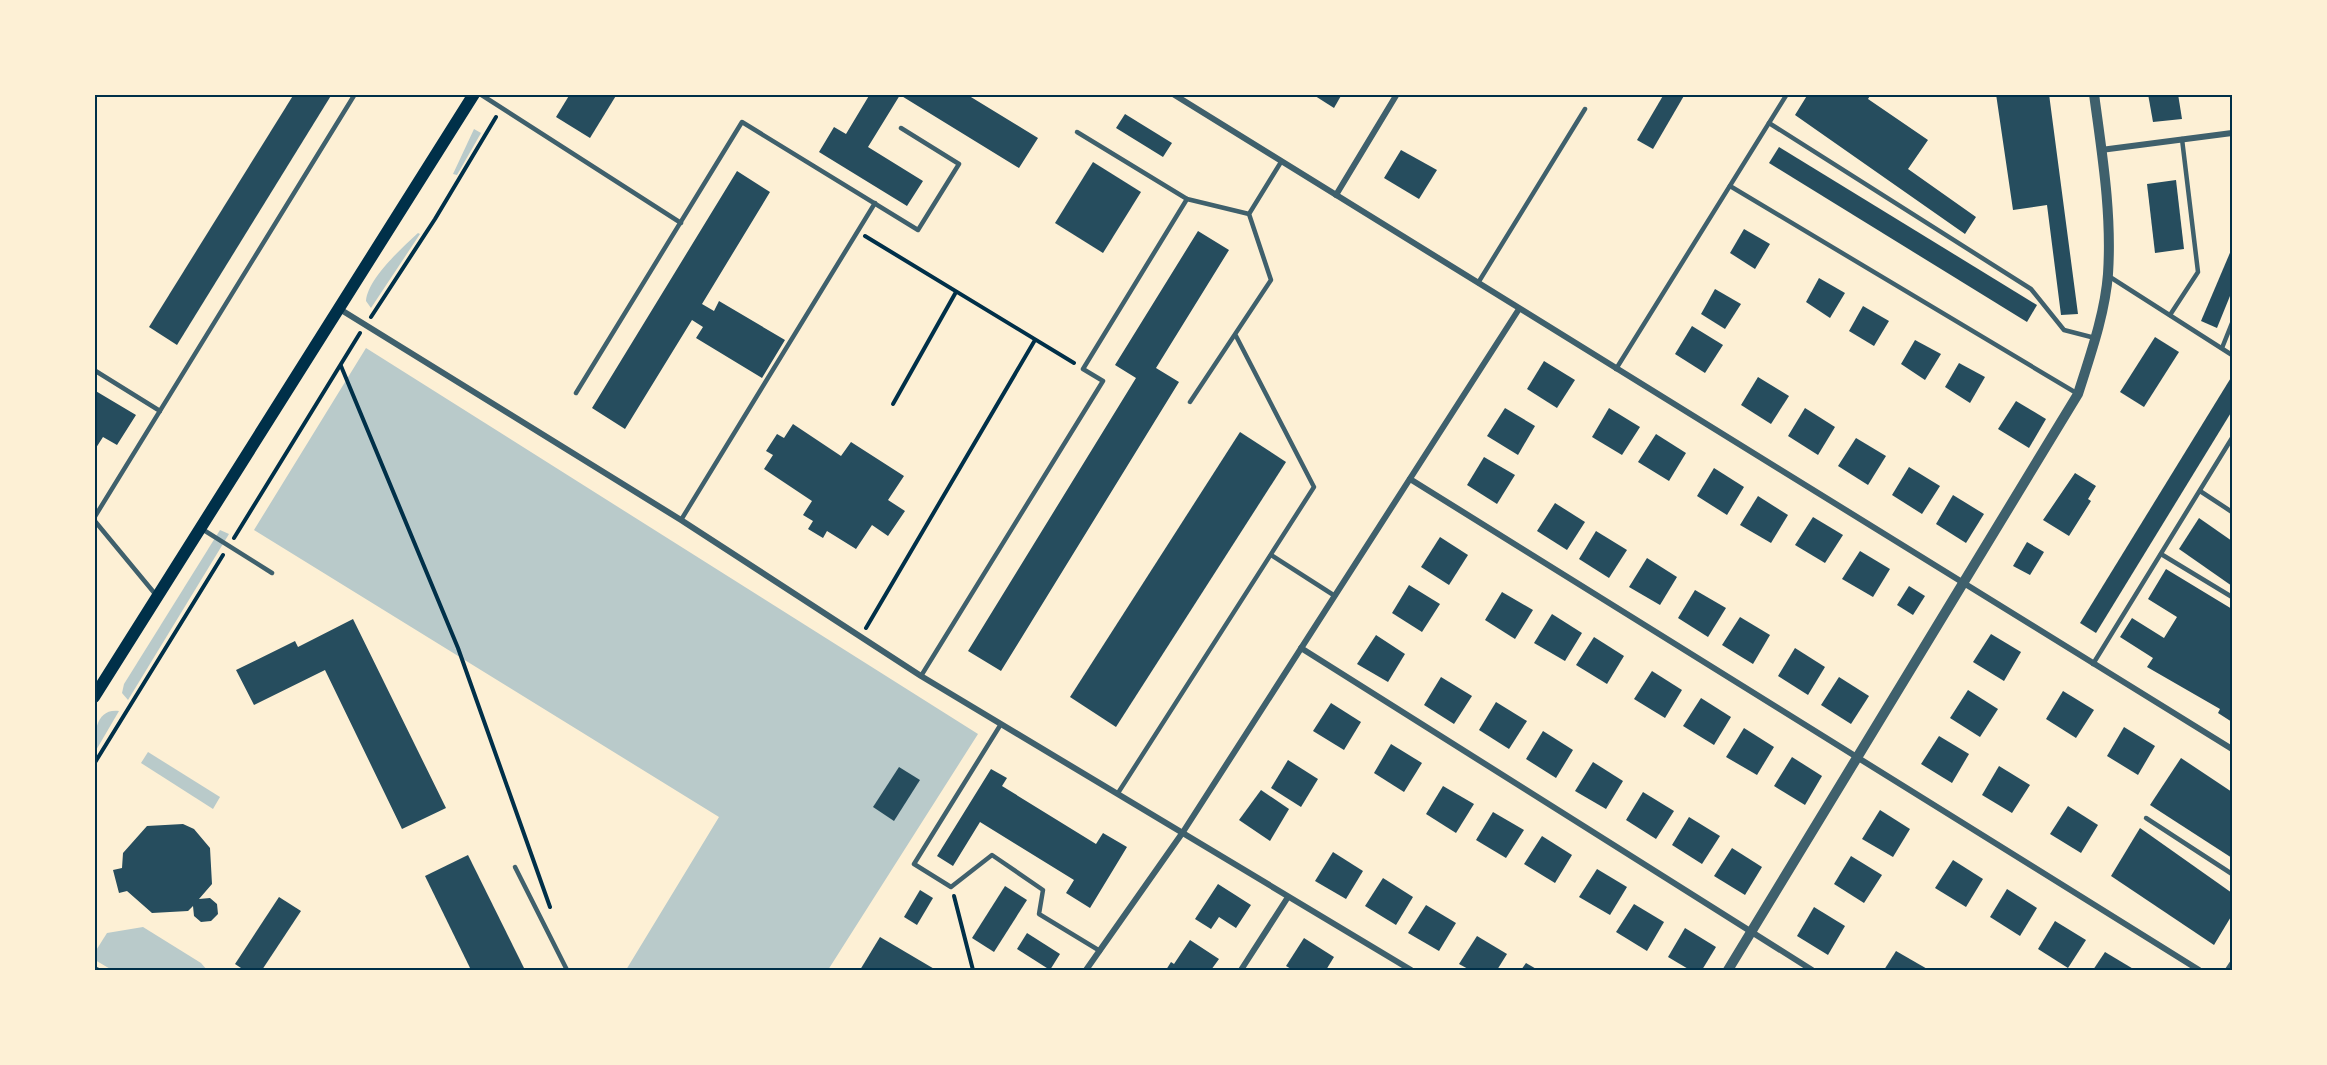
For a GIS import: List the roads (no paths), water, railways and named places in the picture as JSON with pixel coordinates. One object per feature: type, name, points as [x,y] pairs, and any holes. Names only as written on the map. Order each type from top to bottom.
[{"type":"main road","points":[[94,697],[471,96]]},
{"type":"street","points":[[1173,94],[2232,749]]},
{"type":"street","points":[[1336,195],[1397,94]]},
{"type":"street","points":[[1728,970],[1965,584],[2078,394],[2095,338],[2108,276],[2109,215],[2094,94]]},
{"type":"street","points":[[2101,150],[2232,133]]},
{"type":"street","points":[[338,308],[681,520],[921,675],[1411,970]]},
{"type":"street","points":[[1086,970],[1183,832],[1519,309]]},
{"type":"street","points":[[1410,479],[1858,760],[2199,970]]},
{"type":"street","points":[[1301,648],[1812,970]]},
{"type":"street","points":[[1241,970],[1288,897]]},
{"type":"street","points":[[2228,970],[2232,964]]},
{"type":"lane","points":[[157,596],[94,519],[355,94]]},
{"type":"lane","points":[[1616,369],[1787,94]]},
{"type":"lane","points":[[471,96],[500,109],[681,223]]},
{"type":"lane","points":[[1478,283],[1585,109]]},
{"type":"lane","points":[[576,393],[742,122],[918,230],[959,164],[901,128]]},
{"type":"lane","points":[[1769,123],[2031,289],[2064,330],[2095,338]]},
{"type":"lane","points":[[1077,132],[1187,199],[1249,214]]},
{"type":"lane","points":[[2170,315],[2198,272],[2182,139]]},
{"type":"lane","points":[[1249,214],[1281,162]]},
{"type":"lane","points":[[1730,186],[2078,394]]},
{"type":"lane","points":[[921,675],[1103,381],[1083,369],[1187,199]]},
{"type":"lane","points":[[681,520],[875,203]]},
{"type":"lane","points":[[1190,402],[1236,336],[1271,280],[1249,214]]},
{"type":"lane","points":[[2108,276],[2232,355]]},
{"type":"lane","points":[[2222,348],[2232,323]]},
{"type":"lane","points":[[1118,793],[1314,487],[1236,336]]},
{"type":"lane","points":[[94,370],[160,411]]},
{"type":"lane","points":[[2094,664],[2232,438]]},
{"type":"lane","points":[[2200,491],[2232,512]]},
{"type":"lane","points":[[200,528],[272,573]]},
{"type":"lane","points":[[2161,554],[2232,597]]},
{"type":"lane","points":[[1271,555],[1335,596]]},
{"type":"lane","points":[[1001,724],[914,864],[951,886],[992,855],[1043,890],[1039,914],[1100,951]]},
{"type":"lane","points":[[2146,818],[2232,874]]},
{"type":"lane","points":[[515,867],[567,970]]}]
